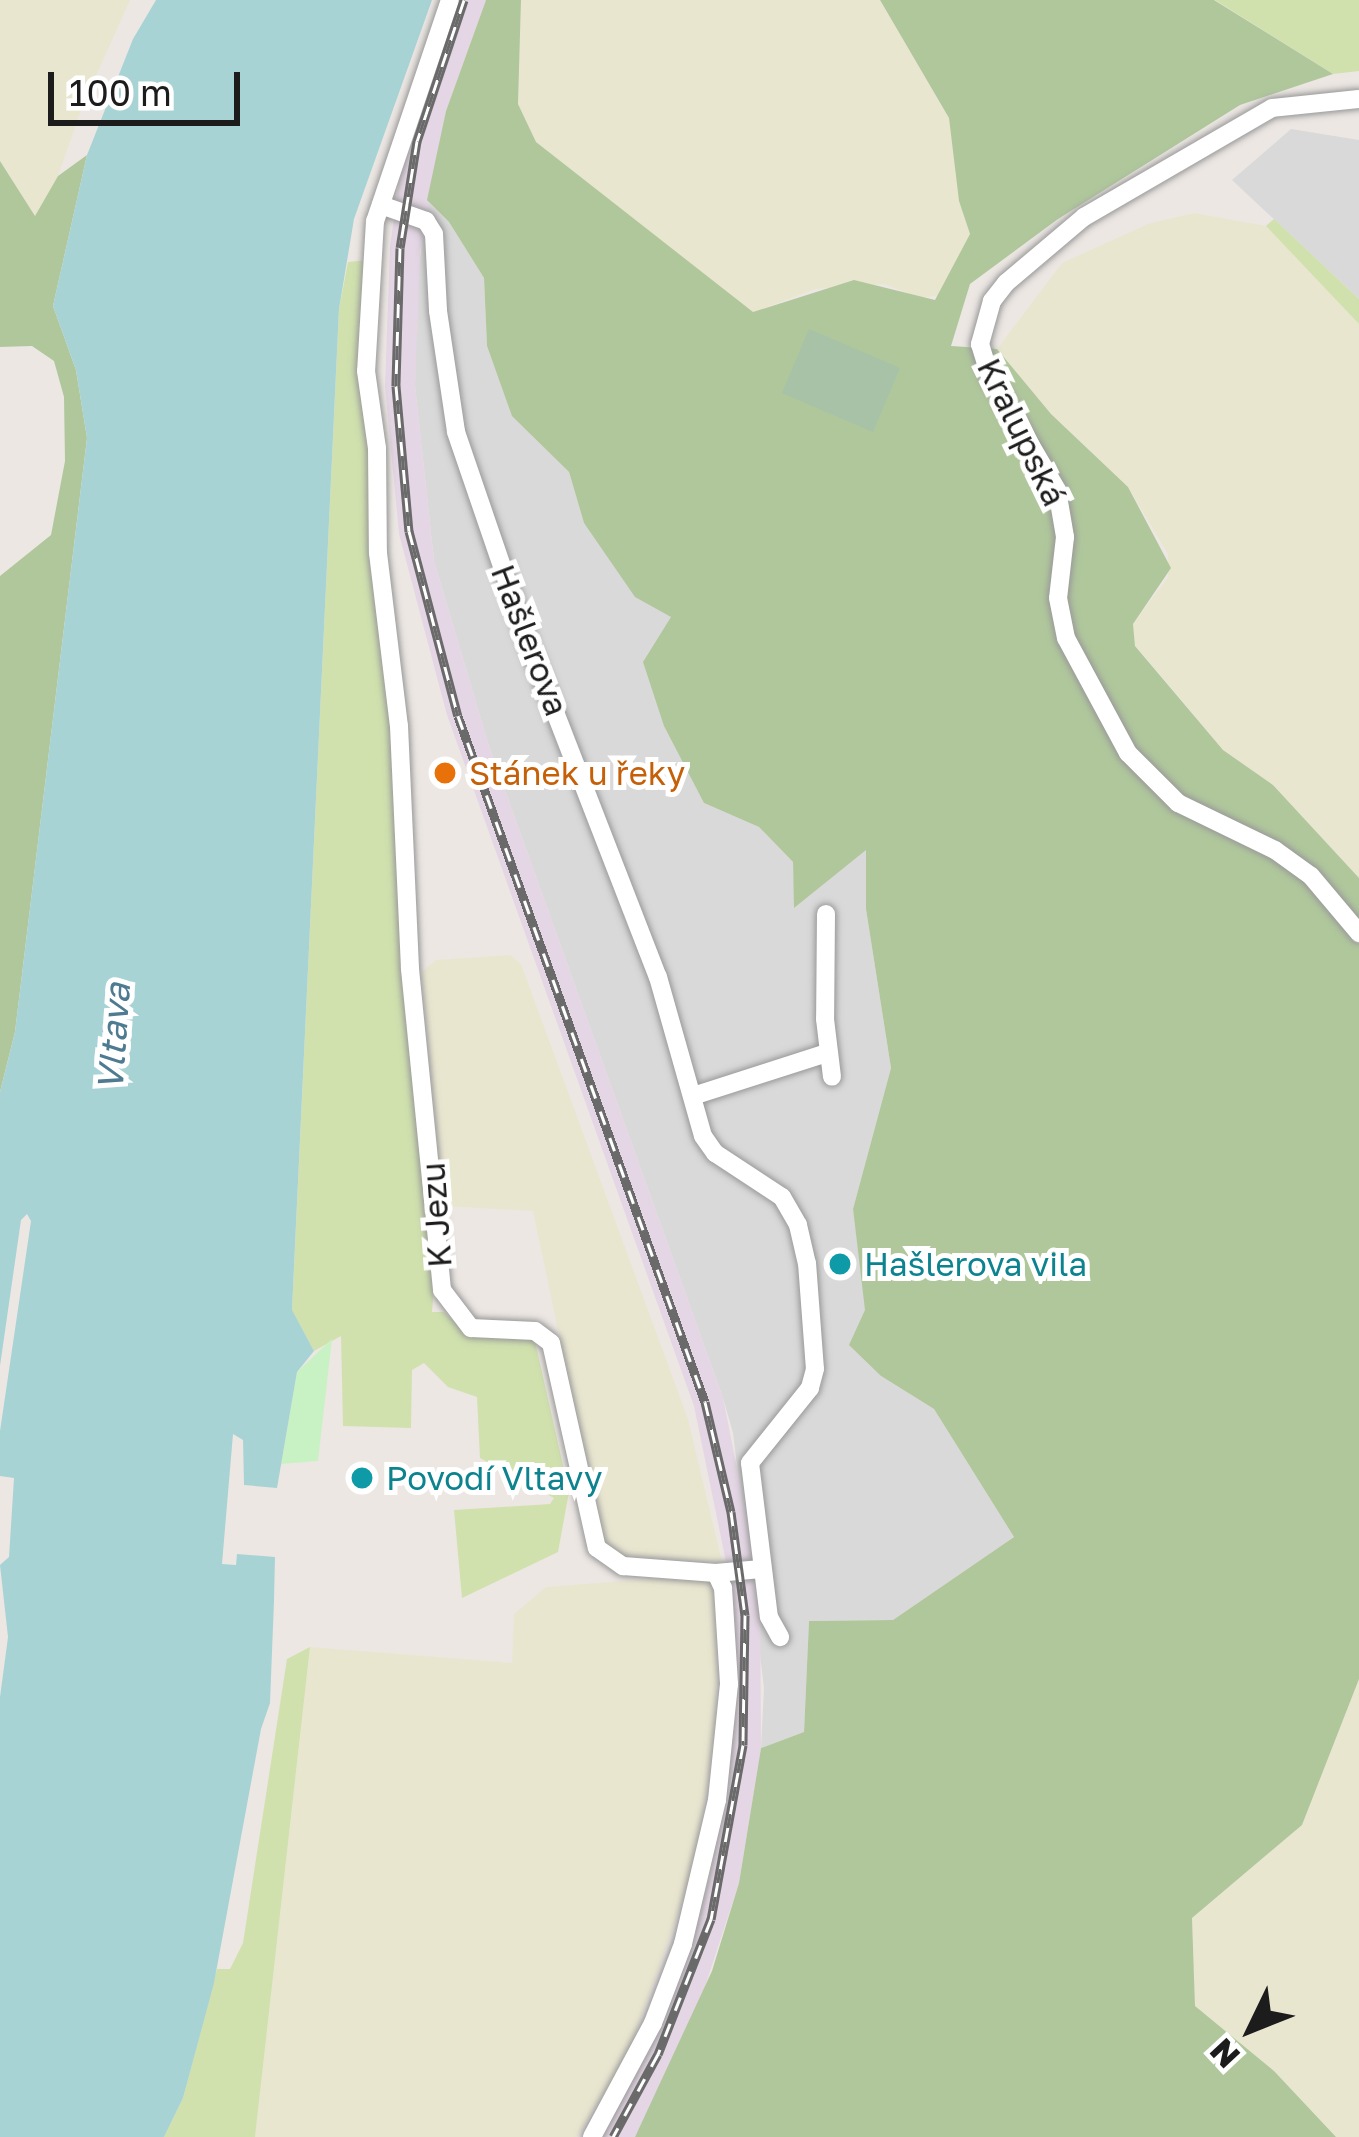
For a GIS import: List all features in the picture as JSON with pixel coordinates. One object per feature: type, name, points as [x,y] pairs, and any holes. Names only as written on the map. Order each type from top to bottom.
[{"type":"street","points":[[381,205],[450,0]]},
{"type":"street","name":"Kralupská","points":[[1359,99],[1272,108],[1084,217],[1006,283],[992,301],[980,344],[989,374],[1057,490],[1065,537],[1058,598],[1066,638],[1128,753],[1178,803],[1275,850],[1311,876],[1359,933]]},
{"type":"street","name":"K Jezu","points":[[381,205],[370,249],[366,371],[376,448],[378,553],[399,726],[410,969],[442,1290],[471,1328],[535,1331],[551,1343],[597,1548],[605,1557],[623,1566],[716,1573]]},
{"type":"street","name":"Hašlerova","points":[[381,205],[426,221],[434,234],[438,311],[456,432],[529,645],[658,976],[703,1136],[715,1153],[782,1197],[798,1225],[815,1344],[810,1388],[750,1463],[769,1617],[780,1637]]},
{"type":"street","points":[[826,914],[827,1054],[832,1077]]},
{"type":"street","points":[[693,1096],[827,1054]]},
{"type":"street","points":[[592,2137],[653,2023],[683,1944],[705,1864],[729,1684],[723,1588],[716,1573],[761,1569]]},
{"type":"shaded area","points":[[0,0],[130,0],[83,105],[51,196],[35,216],[0,161]]},
{"type":"shaded area","points":[[454,0],[486,0],[446,111],[420,251],[415,386],[434,561],[488,743],[723,1398],[760,1583],[761,1748],[739,1883],[695,2017],[635,2137],[600,2137],[699,1913],[710,1876],[722,1811],[731,1586],[694,1406],[447,715],[399,534],[385,387],[390,247],[400,174]]},
{"type":"shaded area","points":[[521,0],[880,0],[949,118],[959,201],[970,234],[941,295],[920,298],[884,284],[815,289],[752,313],[536,142],[518,104]]},
{"type":"shaded area","points":[[1291,129],[1359,140],[1359,299],[1232,180]]},
{"type":"shaded area","points":[[427,200],[449,222],[484,278],[487,346],[513,416],[569,472],[584,523],[671,617],[704,803],[759,827],[793,862],[795,907],[866,849],[866,909],[891,1068],[853,1209],[866,1310],[881,1376],[934,1409],[1014,1537],[893,1620],[809,1621],[804,1732],[761,1748],[764,1688],[733,1433],[488,743],[434,561],[415,386],[417,282]]},
{"type":"shaded area","points":[[1194,213],[1266,226],[1359,324],[1359,878],[1273,785],[1223,750],[1135,645],[1133,624],[1168,577],[1168,554],[1128,487],[1051,414],[997,349],[1062,263],[1148,224]]},
{"type":"shaded area","points":[[510,955],[521,964],[688,1419],[722,1562],[622,1556],[603,1544],[533,1211],[442,1206],[422,972],[436,960]]},
{"type":"shaded area","points":[[703,1575],[714,1584],[718,1600],[715,1734],[694,1868],[629,2051],[577,2137],[255,2137],[310,1647],[512,1663],[514,1614],[546,1587]]},
{"type":"shaded area","points":[[1359,1679],[1359,2137],[1336,2137],[1274,2071],[1195,2006],[1192,1918],[1302,1825]]},
{"type":"green space","points":[[486,0],[521,0],[518,104],[536,142],[753,312],[854,280],[935,300],[970,234],[959,201],[949,118],[880,0],[1214,0],[1333,74],[1240,105],[1058,219],[970,284],[951,346],[997,349],[1051,414],[1128,487],[1171,568],[1133,624],[1135,646],[1223,750],[1273,785],[1359,878],[1359,1679],[1302,1825],[1192,1918],[1195,2006],[1274,2071],[1336,2137],[635,2137],[712,1971],[739,1883],[761,1748],[804,1732],[809,1621],[893,1620],[1014,1537],[934,1409],[881,1376],[849,1345],[865,1310],[853,1209],[891,1068],[866,909],[866,850],[794,908],[793,862],[759,827],[704,803],[664,726],[643,662],[671,617],[635,597],[584,523],[569,472],[512,416],[487,346],[484,278],[449,222],[427,200],[446,111]]},
{"type":"green space","points":[[1215,0],[1359,0],[1359,71],[1333,74]]},
{"type":"green space","points":[[87,155],[53,306],[76,370],[87,438],[15,1032],[0,1092],[0,576],[51,535],[65,461],[64,397],[54,361],[32,346],[0,347],[0,161],[35,216],[58,176]]},
{"type":"green space","points":[[1274,219],[1359,299],[1359,324],[1266,226]]},
{"type":"green space","points":[[369,260],[366,371],[437,1251],[432,1312],[444,1312],[469,1337],[534,1337],[569,1492],[558,1552],[462,1598],[454,1510],[550,1504],[554,1498],[480,1458],[477,1397],[448,1387],[424,1363],[412,1370],[411,1428],[343,1426],[341,1336],[314,1351],[292,1311],[339,309],[348,262]]},
{"type":"green space","points":[[809,329],[900,368],[873,432],[782,393]]},
{"type":"green space","points":[[332,1339],[318,1461],[281,1464],[297,1372]]},
{"type":"green space","points":[[310,1647],[255,2137],[164,2137],[183,2098],[217,1969],[230,1969],[243,1943],[287,1659]]},
{"type":"water","name":"Vltava","points":[[156,0],[432,0],[354,219],[339,309],[292,1310],[314,1351],[297,1372],[277,1488],[244,1485],[243,1440],[233,1434],[222,1564],[236,1565],[237,1554],[275,1557],[274,1601],[270,1703],[261,1729],[214,1983],[183,2098],[164,2137],[0,2137],[0,1697],[8,1637],[0,1565],[9,1557],[14,1478],[0,1476],[0,1431],[31,1221],[27,1214],[21,1220],[0,1366],[0,1092],[15,1032],[87,438],[76,370],[53,306],[87,155],[133,39]]},
{"type":"railway","points":[[464,0],[417,141],[400,248],[396,386],[409,531],[458,716],[705,1402],[731,1512],[745,1615],[743,1745],[711,1919],[658,2054],[613,2137]]},
{"type":"place","name":"Stánek u řeky","points":[[445,773]]},
{"type":"place","name":"Hašlerova vila","points":[[840,1264]]},
{"type":"place","name":"Povodí Vltavy","points":[[362,1478]]}]
